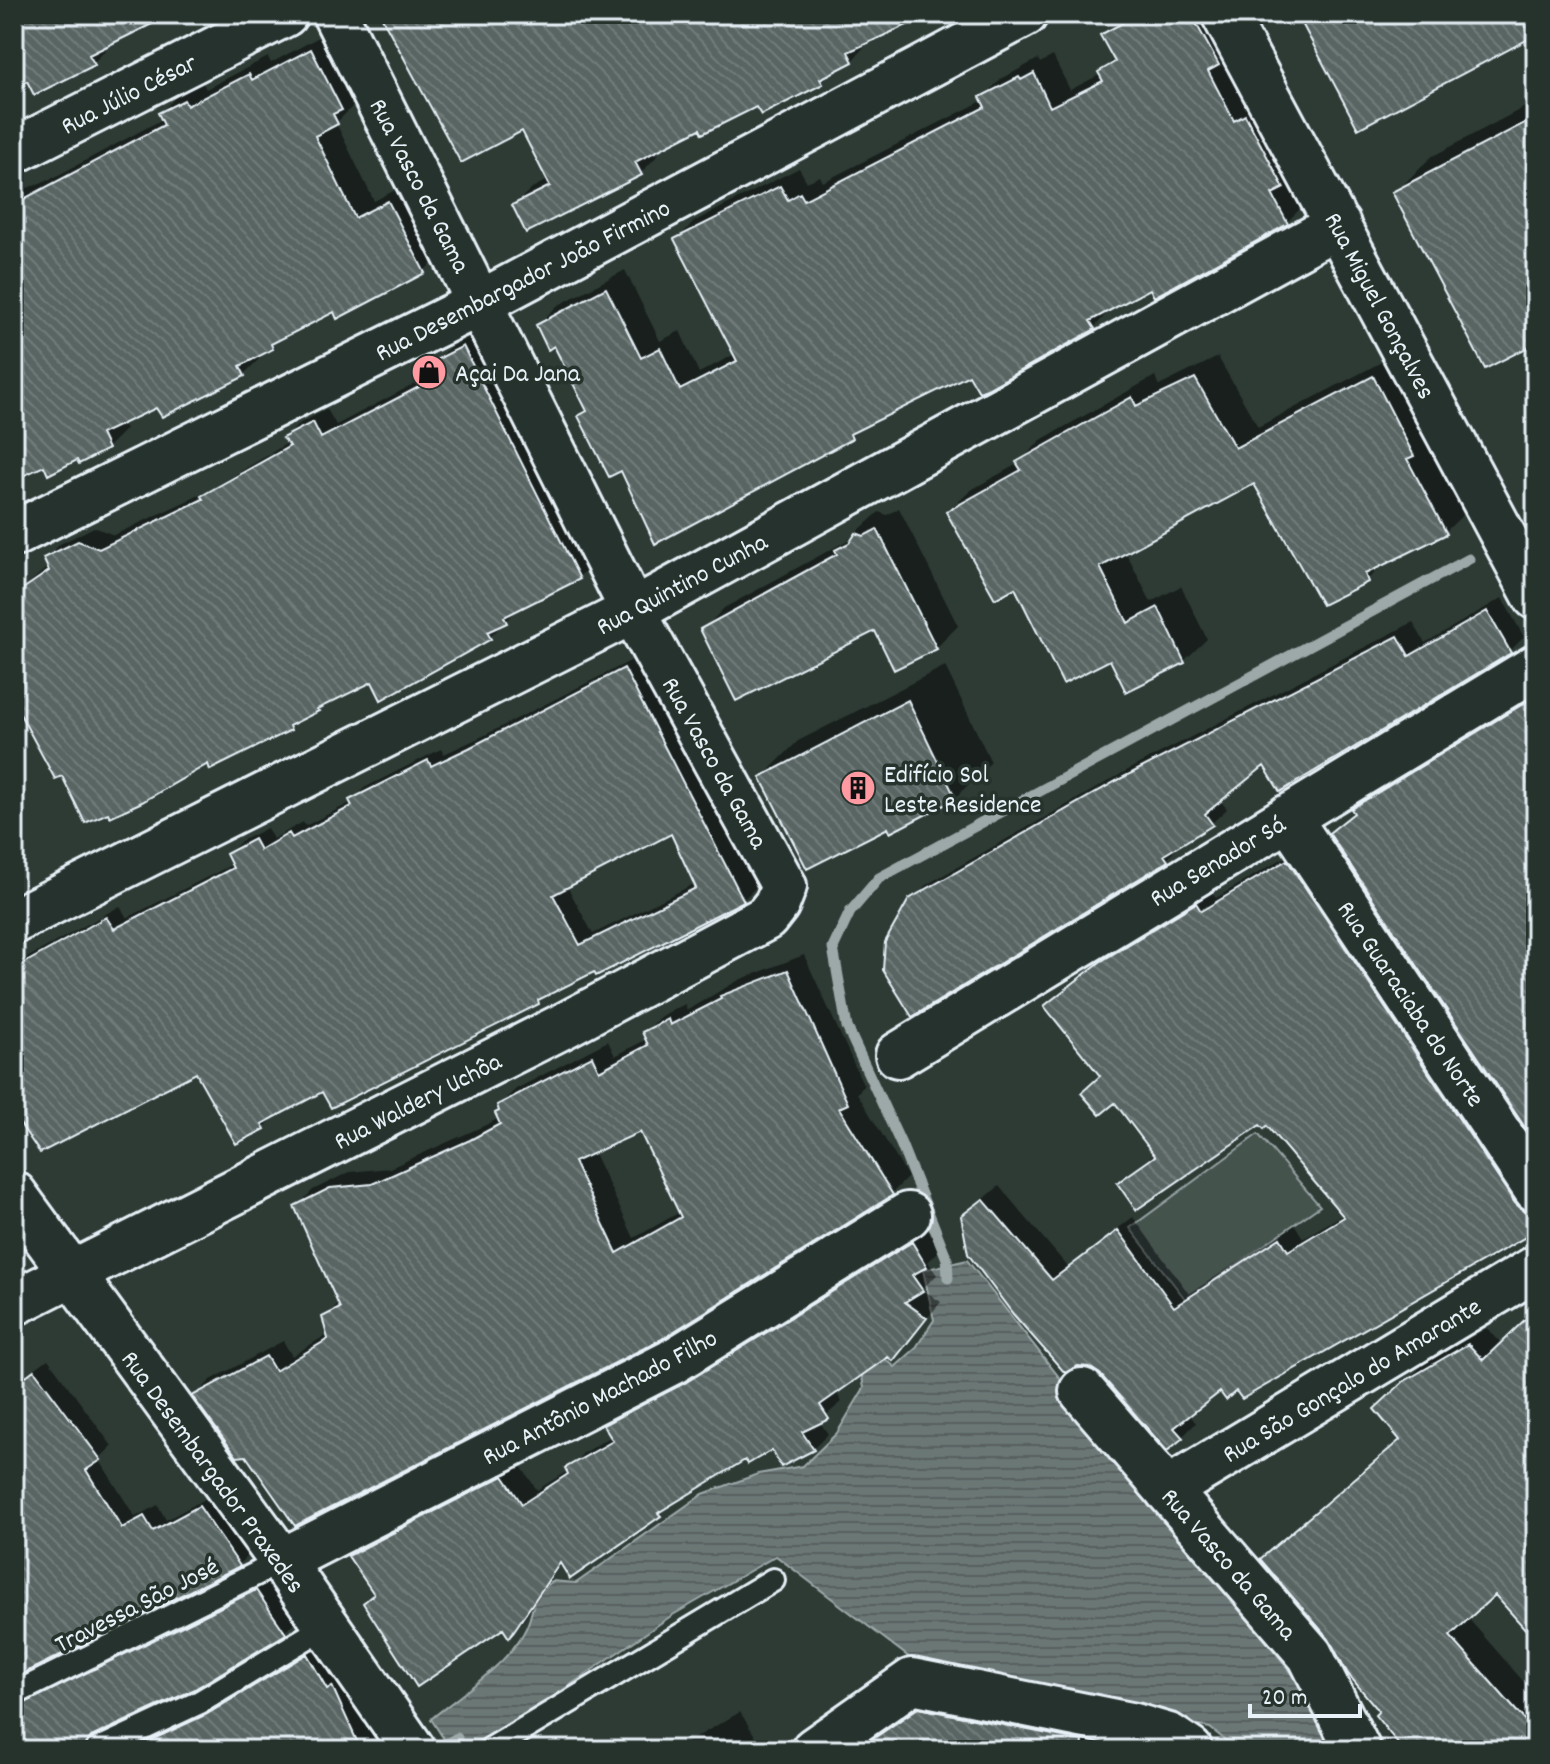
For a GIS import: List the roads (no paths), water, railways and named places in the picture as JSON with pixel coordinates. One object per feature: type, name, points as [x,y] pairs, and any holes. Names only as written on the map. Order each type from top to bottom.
[{"type":"street","name":"Rua Júlio César","points":[[14,151],[285,14]]},
{"type":"street","name":"Rua Vasco da Gama","points":[[335,14],[633,611],[774,867]]},
{"type":"street","name":"Rua Desembargador João Firmino","points":[[14,534],[480,303],[1025,14]]},
{"type":"street","name":"Rua Miguel Gonçalves","points":[[1224,14],[1529,584]]},
{"type":"street","name":"Rua Quintino Cunha","points":[[14,921],[633,611],[1338,225]]},
{"type":"street","name":"Rua Senador Sá","points":[[898,1055],[1536,667]]},
{"type":"street","name":"Rua Guaraciaba do Norte","points":[[1288,817],[1536,1189]]},
{"type":"street","name":"Rua Waldery Uchôa","points":[[14,1303],[565,1025],[766,918],[777,904],[784,886],[774,867]]},
{"type":"street","name":"Rua Desembargador Praxedes","points":[[14,1194],[282,1561],[380,1703],[407,1748]]},
{"type":"street","name":"Rua Antônio Machado Filho","points":[[282,1561],[672,1362],[908,1215]]},
{"type":"street","name":"Rua São Gonçalo do Amarante","points":[[1167,1490],[1536,1268]]},
{"type":"street","name":"Rua Vasco da Gama","points":[[1082,1391],[1310,1655],[1358,1750]]},
{"type":"street","points":[[814,1750],[912,1681],[1135,1726],[1169,1736],[1190,1750]]},
{"type":"lane","name":"Travessa São José","points":[[14,1694],[282,1561]]},
{"type":"lane","points":[[489,1750],[773,1580]]},
{"type":"lane","points":[[97,1750],[200,1702],[326,1626]]},
{"type":"waterway","points":[[948,1278],[947,1259],[901,1144],[847,1027],[833,948],[850,912],[879,878],[1469,559]]},
{"type":"waterway","points":[[435,1750],[457,1738]]},
{"type":"place","name":"Açai Da Jana","points":[[429,372]]},
{"type":"place","name":"Edifício Sol Leste Residence","points":[[858,788]]}]
